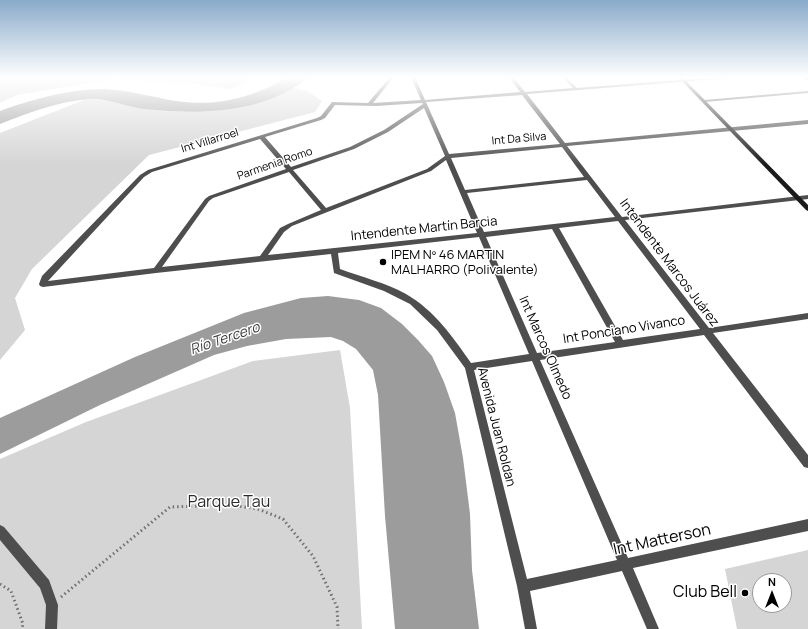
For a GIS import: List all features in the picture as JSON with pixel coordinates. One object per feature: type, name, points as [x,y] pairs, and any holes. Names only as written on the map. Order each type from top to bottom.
[{"type":"main road","points":[[709,106],[808,209]]},
{"type":"street","name":"Int Villarroel","points":[[43,284],[45,278],[142,176],[158,168],[319,119],[323,117],[331,106]]},
{"type":"street","name":"Parmenia Romo","points":[[156,270],[207,200],[217,195],[352,148],[386,131],[419,106]]},
{"type":"street","name":"Int Marcos Olmedo","points":[[426,106],[449,156],[481,235],[653,629]]},
{"type":"street","name":"Intendente Marcos Juárez","points":[[533,106],[808,463]]},
{"type":"street","name":"Int Da Silva","points":[[263,258],[282,230],[290,225],[429,170],[449,156],[808,122]]},
{"type":"street","points":[[261,136],[289,171],[325,210]]},
{"type":"street","points":[[463,192],[589,178]]},
{"type":"street","name":"Intendente Martín Barcia","points":[[43,284],[808,197]]},
{"type":"street","points":[[554,226],[621,344]]},
{"type":"street","name":"Avenida Juan Roldan","points":[[334,251],[337,271],[368,281],[404,297],[428,315],[457,349],[469,367],[523,586],[531,629]]},
{"type":"street","name":"Int Ponciano Vivanco","points":[[469,367],[705,330],[808,316]]},
{"type":"street","name":"Int Matterson","points":[[523,586],[626,565],[808,524]]},
{"type":"street","points":[[0,531],[45,584],[52,605],[51,629]]},
{"type":"path","points":[[52,605],[170,507],[232,505],[258,509],[283,519],[313,556],[337,607],[338,629]]},
{"type":"path","points":[[0,584],[11,591],[23,624],[22,629]]},
{"type":"green space","points":[[68,106],[134,106],[180,112],[199,112],[238,107],[319,106],[315,112],[149,155],[32,269],[15,298],[25,330],[0,360],[0,133]]},
{"type":"green space","name":"Parque Tau","points":[[340,350],[350,408],[362,629],[0,629],[0,459],[86,422],[253,361]]},
{"type":"green space","name":"Club Bell","points":[[808,550],[808,629],[737,629],[725,569]]},
{"type":"water","points":[[14,106],[50,106],[0,124],[0,111]]},
{"type":"water","points":[[131,106],[245,106],[231,109],[187,112]]},
{"type":"water","name":"Río Tercero","points":[[328,296],[359,300],[381,308],[402,324],[432,356],[444,382],[455,413],[463,458],[470,514],[472,570],[479,629],[395,629],[385,516],[378,395],[373,370],[356,349],[343,341],[331,337],[286,339],[247,346],[214,355],[100,405],[0,454],[0,418],[135,357],[244,313],[301,298]]},
{"type":"place","name":"IPEM Nº 46 MARTIN MALHARRO (Polivalente)","points":[[383,262]]},
{"type":"place","name":"Club Bell","points":[[745,593]]}]
